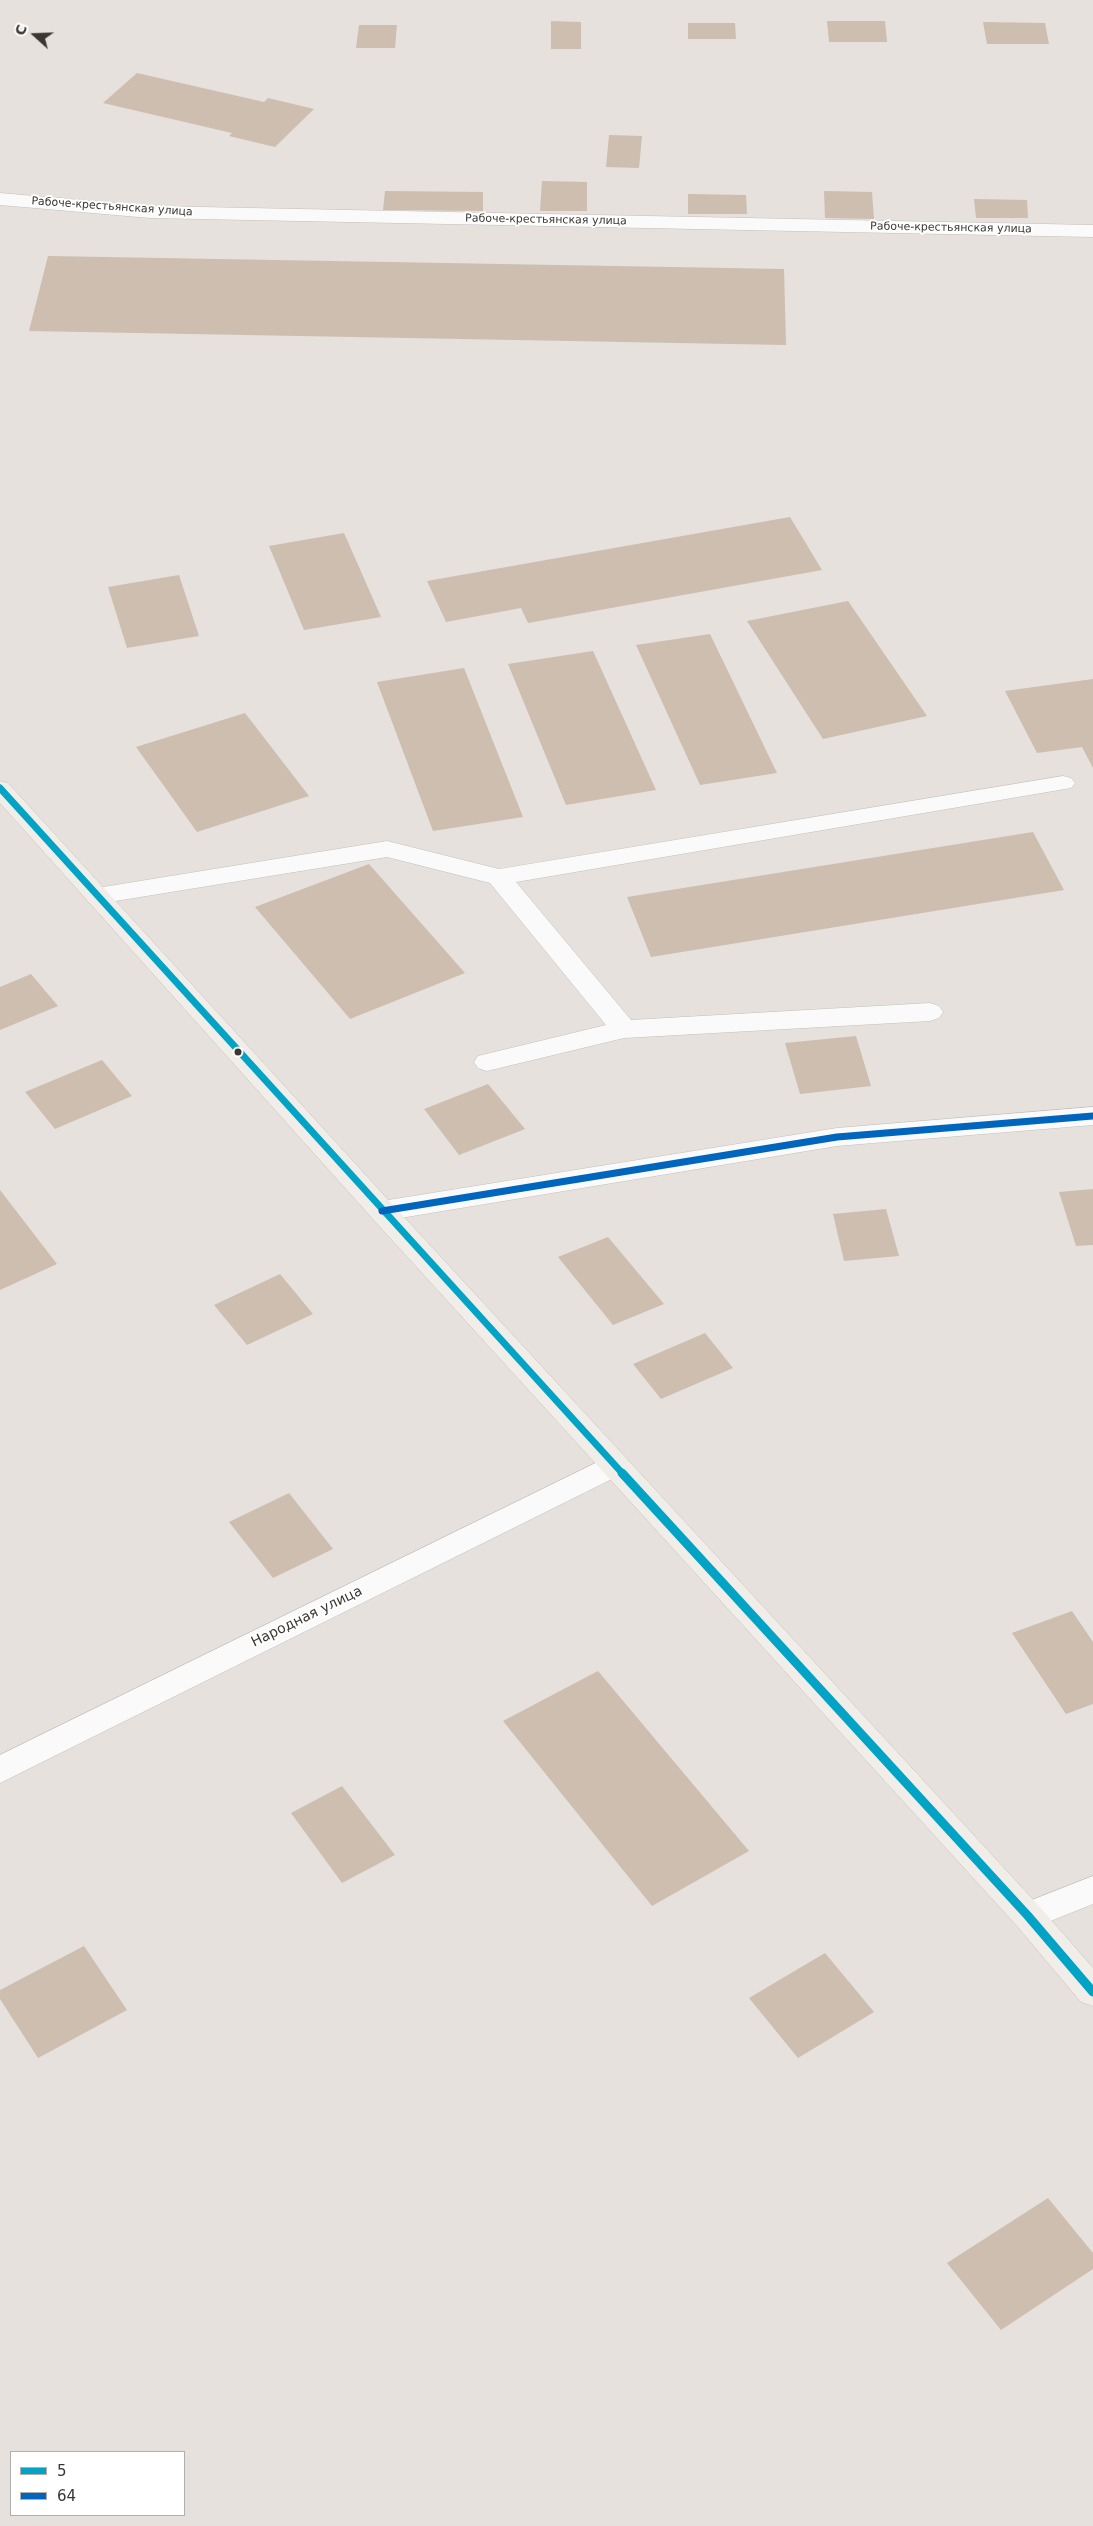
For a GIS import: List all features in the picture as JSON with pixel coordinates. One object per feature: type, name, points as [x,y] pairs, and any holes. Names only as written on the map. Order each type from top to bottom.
[{"type":"main road","points":[[0,788],[382,1211],[1028,1916],[1093,1992]]},
{"type":"street","name":"Рабоче-крестьянская улица","points":[[0,199],[150,212],[1093,231]]},
{"type":"street","points":[[98,896],[387,849],[499,877],[1063,782]]},
{"type":"street","points":[[499,877],[624,1029]]},
{"type":"street","points":[[486,1062],[624,1029],[930,1012]]},
{"type":"street","points":[[382,1211],[837,1137],[1093,1116]]},
{"type":"street","name":"Народная улица","points":[[0,1770],[614,1465]]},
{"type":"street","points":[[1028,1916],[1093,1890]]},
{"type":"building","points":[[551,21],[581,22],[581,49],[551,49]]},
{"type":"building","points":[[827,21],[885,21],[887,42],[829,42]]},
{"type":"building","points":[[983,22],[1045,23],[1049,44],[987,44]]},
{"type":"building","points":[[688,23],[735,23],[736,39],[688,39]]},
{"type":"building","points":[[359,25],[397,25],[395,48],[356,48]]},
{"type":"building","points":[[137,73],[264,102],[268,98],[314,109],[275,147],[229,136],[232,133],[103,103]]},
{"type":"building","points":[[609,135],[642,136],[639,168],[606,167]]},
{"type":"building","points":[[542,181],[587,182],[587,211],[540,211]]},
{"type":"building","points":[[385,191],[483,192],[483,211],[383,210]]},
{"type":"building","points":[[824,191],[872,192],[874,219],[825,218]]},
{"type":"building","points":[[688,194],[746,195],[747,214],[688,214]]},
{"type":"building","points":[[974,199],[1027,200],[1028,218],[976,218]]},
{"type":"building","points":[[48,256],[784,269],[786,345],[29,331]]},
{"type":"building","points":[[790,517],[822,570],[528,623],[521,608],[446,622],[427,581]]},
{"type":"building","points":[[344,533],[381,617],[304,630],[269,546]]},
{"type":"building","points":[[179,575],[199,636],[127,648],[108,587]]},
{"type":"building","points":[[848,601],[927,716],[823,739],[747,621]]},
{"type":"building","points":[[710,634],[777,773],[700,785],[636,645]]},
{"type":"building","points":[[593,651],[656,790],[566,805],[508,664]]},
{"type":"building","points":[[464,668],[523,817],[433,831],[377,682]]},
{"type":"building","points":[[1093,679],[1093,768],[1082,747],[1037,753],[1005,691]]},
{"type":"building","points":[[245,713],[309,796],[197,832],[136,747]]},
{"type":"building","points":[[1033,832],[1064,890],[651,957],[627,897]]},
{"type":"building","points":[[369,864],[465,973],[350,1019],[255,907]]},
{"type":"building","points":[[31,974],[58,1006],[0,1030],[0,987]]},
{"type":"building","points":[[856,1036],[871,1086],[800,1094],[785,1043]]},
{"type":"building","points":[[102,1060],[132,1096],[55,1129],[25,1092]]},
{"type":"building","points":[[488,1084],[525,1129],[459,1155],[424,1109]]},
{"type":"building","points":[[1093,1189],[1093,1245],[1076,1246],[1059,1192]]},
{"type":"building","points":[[0,1190],[57,1264],[0,1290]]},
{"type":"building","points":[[886,1209],[899,1256],[844,1261],[833,1214]]},
{"type":"building","points":[[608,1237],[664,1304],[613,1325],[558,1257]]},
{"type":"building","points":[[280,1274],[313,1314],[247,1345],[214,1305]]},
{"type":"building","points":[[705,1333],[733,1368],[661,1399],[633,1364]]},
{"type":"building","points":[[289,1493],[333,1549],[273,1578],[229,1522]]},
{"type":"building","points":[[1072,1611],[1093,1642],[1093,1704],[1066,1714],[1012,1633]]},
{"type":"building","points":[[598,1671],[749,1851],[652,1906],[503,1721]]},
{"type":"building","points":[[342,1786],[395,1855],[342,1883],[291,1813]]},
{"type":"building","points":[[84,1946],[127,2010],[38,2058],[0,1999],[0,1990]]},
{"type":"building","points":[[825,1953],[874,2012],[798,2058],[749,1998]]},
{"type":"building","points":[[1048,2198],[1093,2253],[1093,2269],[1001,2330],[947,2263]]},
{"type":"transit line","name":"5","points":[[0,788],[382,1211],[1028,1916],[1093,1992]]},
{"type":"transit line","name":"64","points":[[382,1211],[837,1137],[1093,1116]]}]
